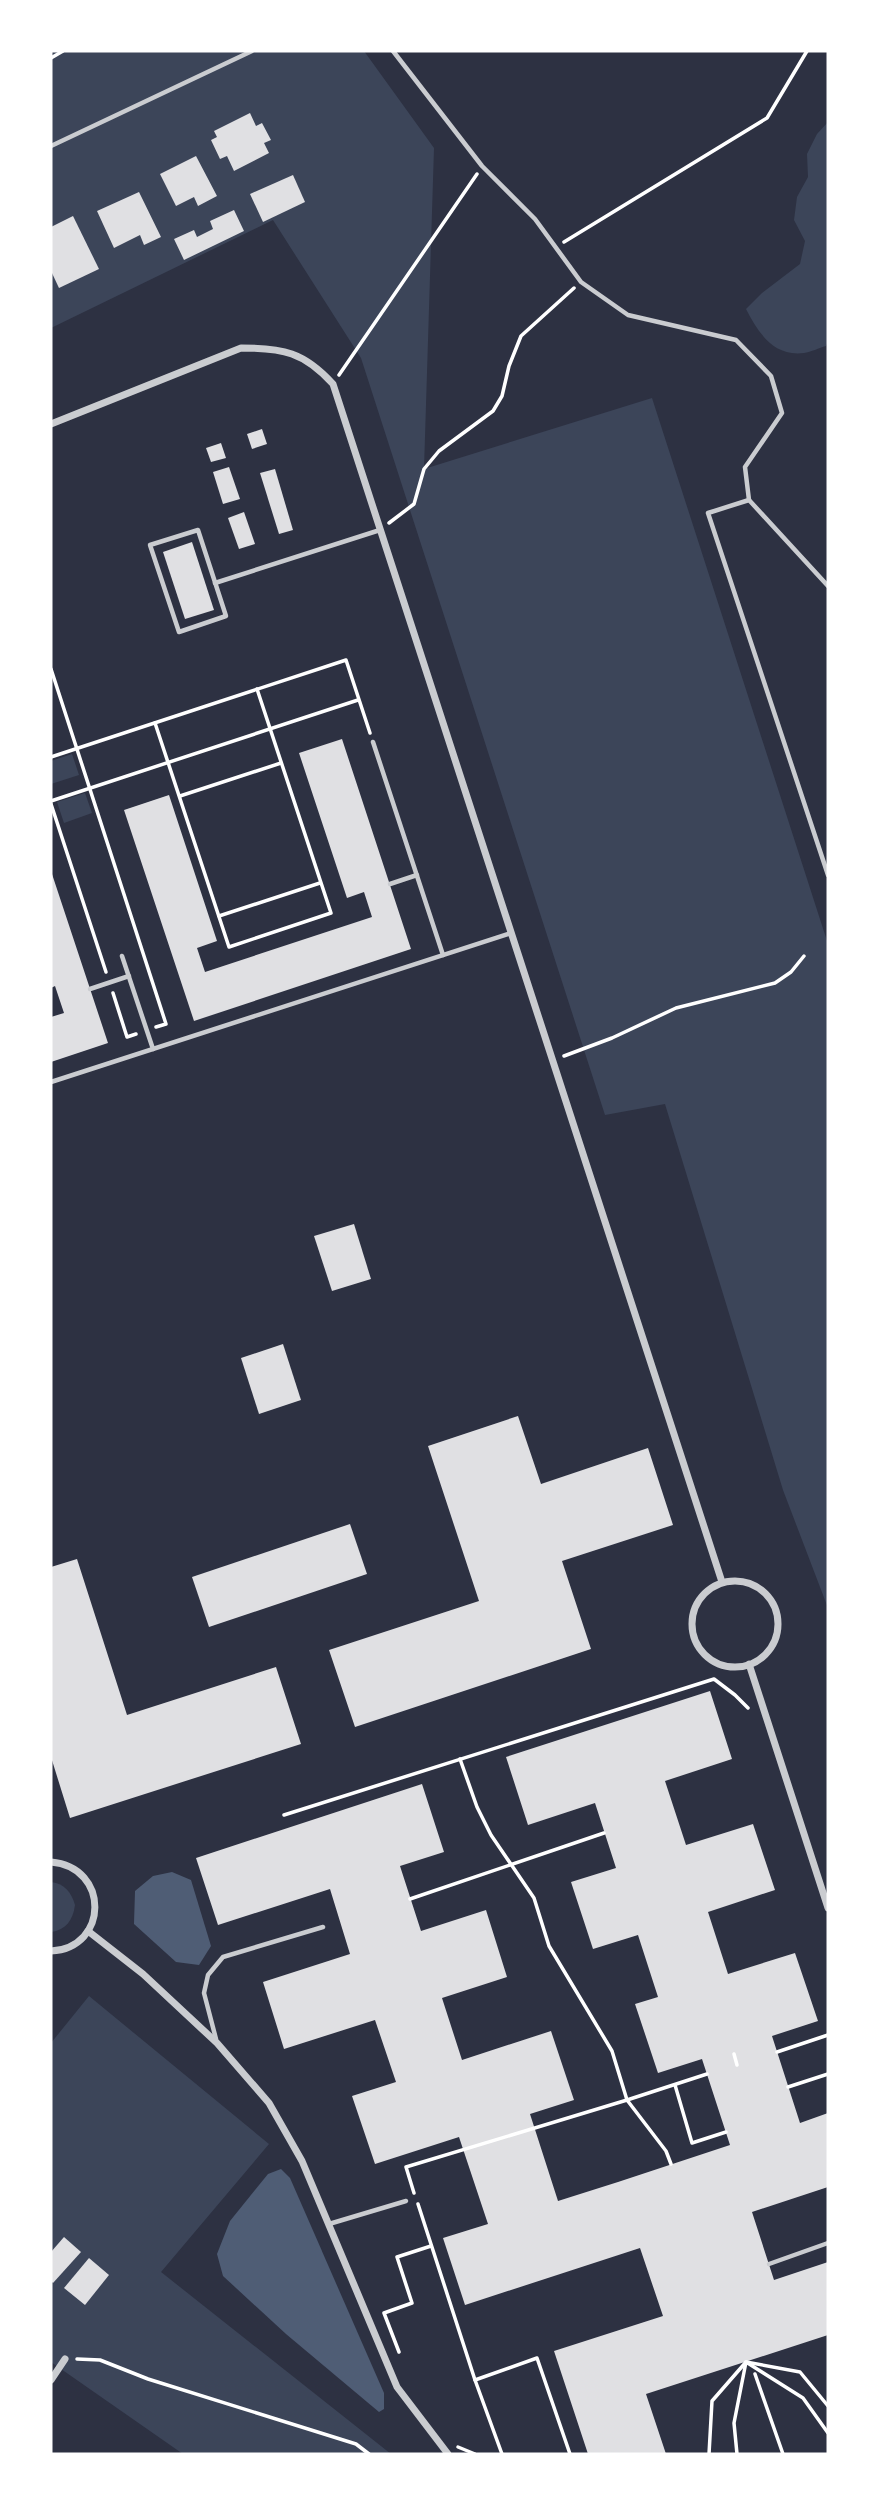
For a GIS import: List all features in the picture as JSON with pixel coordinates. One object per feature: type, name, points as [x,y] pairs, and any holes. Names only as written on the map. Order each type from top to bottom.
[{"type":"street","points":[[51,424],[241,348],[270,348],[296,355],[317,367],[333,384],[722,1582]]},
{"type":"street","points":[[722,1582],[746,1582],[758,1588],[775,1608],[778,1622],[770,1648],[749,1664],[735,1667],[720,1664],[707,1657],[697,1645],[692,1631],[692,1616],[697,1602],[706,1591],[722,1582]]},
{"type":"street","points":[[749,1664],[828,1909]]},
{"type":"street","points":[[51,1862],[74,1869],[90,1886],[95,1908],[88,1931],[71,1947],[51,1951]]},
{"type":"street","points":[[88,1931],[143,1974],[217,2043],[269,2103],[302,2161],[397,2387],[448,2454]]},
{"type":"street","points":[[51,2380],[65,2359]]},
{"type":"lane","points":[[51,146],[252,51]]},
{"type":"lane","points":[[393,51],[482,166],[535,219],[581,282],[628,314],[736,340],[771,376],[782,413],[745,467],[749,500],[828,586]]},
{"type":"lane","points":[[749,500],[708,513],[828,875]]},
{"type":"lane","points":[[198,530],[215,583],[226,616],[179,632],[150,545],[198,530]]},
{"type":"lane","points":[[215,583],[380,530]]},
{"type":"lane","points":[[373,741],[443,955]]},
{"type":"lane","points":[[390,884],[417,875]]},
{"type":"lane","points":[[51,1082],[511,933]]},
{"type":"lane","points":[[122,956],[153,1049]]},
{"type":"lane","points":[[90,989],[129,976]]},
{"type":"lane","points":[[217,2043],[204,1993],[208,1975],[223,1957],[323,1927]]},
{"type":"lane","points":[[328,2224],[406,2201]]},
{"type":"lane","points":[[769,2264],[828,2243]]},
{"type":"path","points":[[51,58],[63,51]]},
{"type":"path","points":[[563,242],[767,118],[807,51]]},
{"type":"path","points":[[333,384],[482,166]]},
{"type":"path","points":[[380,530],[414,504],[424,469],[439,450],[493,411],[502,396],[509,366],[521,336],[581,282]]},
{"type":"path","points":[[51,757],[346,660],[373,741]]},
{"type":"path","points":[[51,668],[76,749],[89,788],[166,1024],[127,1037],[51,803],[89,788],[359,699]]},
{"type":"path","points":[[155,723],[229,947],[331,913],[257,690]]},
{"type":"path","points":[[180,796],[281,763]]},
{"type":"path","points":[[219,916],[321,883]]},
{"type":"path","points":[[552,1060],[612,1038],[676,1008],[775,983],[791,972],[804,956]]},
{"type":"path","points":[[284,1815],[713,1679],[748,1708]]},
{"type":"path","points":[[460,1759],[477,1807],[491,1835],[534,1898],[549,1945],[612,2051],[628,2100],[666,2151],[671,2164]]},
{"type":"path","points":[[410,1899],[604,1833]]},
{"type":"path","points":[[777,2052],[828,2035]]},
{"type":"path","points":[[733,2054],[737,2065]]},
{"type":"path","points":[[502,2454],[406,2167],[707,2074]]},
{"type":"path","points":[[788,2087],[828,2074]]},
{"type":"path","points":[[675,2085],[692,2143],[726,2132]]},
{"type":"path","points":[[401,2358],[384,2313],[412,2303],[397,2257],[431,2246]]},
{"type":"path","points":[[475,2379],[537,2358],[570,2454]]},
{"type":"path","points":[[65,2359],[100,2360],[148,2379],[356,2444],[369,2454]]},
{"type":"path","points":[[746,2362],[800,2372],[828,2406]]},
{"type":"path","points":[[746,2362],[803,2398],[828,2433]]},
{"type":"path","points":[[709,2454],[712,2402],[746,2362]]},
{"type":"path","points":[[737,2454],[734,2423],[746,2362]]},
{"type":"path","points":[[755,2374],[783,2454]]},
{"type":"path","points":[[457,2447],[475,2454]]},
{"type":"shaded area","points":[[51,51],[364,51],[434,148],[424,469],[652,398],[828,944],[828,1608],[783,1490],[665,1104],[605,1115],[361,358],[273,220],[51,328]]},
{"type":"shaded area","points":[[828,122],[828,341],[826,346],[812,351],[793,353],[775,347],[768,341],[746,309],[800,264],[805,241],[794,220],[797,197],[808,177],[807,154],[817,134]]},
{"type":"shaded area","points":[[72,754],[79,775],[51,784],[51,761]]},
{"type":"shaded area","points":[[85,793],[92,813],[64,823],[57,802]]},
{"type":"shaded area","points":[[172,1872],[191,1880],[211,1946],[199,1965],[176,1962],[134,1924],[135,1891],[153,1876]]},
{"type":"shaded area","points":[[51,1882],[67,1889],[75,1905],[68,1923],[51,1932]]},
{"type":"shaded area","points":[[89,1996],[269,2144],[161,2272],[391,2454],[183,2454],[51,2362],[51,2043]]},
{"type":"shaded area","points":[[281,2169],[290,2178],[384,2393],[384,2409],[379,2412],[286,2334],[223,2276],[217,2254],[230,2221],[268,2174]]},
{"type":"building","points":[[250,113],[256,126],[262,123],[271,140],[264,143],[269,153],[234,171],[227,156],[220,159],[211,140],[217,137],[214,131]]},
{"type":"building","points":[[196,156],[217,196],[198,206],[194,197],[176,206],[160,174]]},
{"type":"building","points":[[293,175],[305,202],[263,222],[250,194]]},
{"type":"building","points":[[139,192],[161,237],[144,245],[140,235],[114,248],[97,211]]},
{"type":"building","points":[[234,210],[244,231],[184,260],[174,239],[194,230],[197,237],[213,229],[210,221]]},
{"type":"building","points":[[73,216],[99,269],[59,288],[51,271],[51,227]]},
{"type":"building","points":[[262,429],[267,444],[252,449],[247,434]]},
{"type":"building","points":[[221,443],[226,458],[211,462],[206,448]]},
{"type":"building","points":[[229,467],[240,499],[223,504],[213,472]]},
{"type":"building","points":[[275,469],[293,530],[279,534],[260,473]]},
{"type":"building","points":[[244,512],[255,544],[239,549],[228,518]]},
{"type":"building","points":[[192,542],[214,610],[185,619],[163,552]]},
{"type":"building","points":[[342,739],[411,949],[194,1021],[124,810],[169,795],[217,941],[197,948],[205,972],[372,917],[364,892],[347,898],[299,753]]},
{"type":"building","points":[[51,871],[108,1043],[51,1062],[51,1017],[64,1013],[55,986],[51,988]]},
{"type":"building","points":[[354,1224],[371,1279],[332,1291],[314,1236]]},
{"type":"building","points":[[283,1344],[301,1400],[259,1414],[241,1358]]},
{"type":"building","points":[[518,1416],[541,1484],[648,1448],[673,1525],[562,1561],[591,1649],[355,1727],[329,1650],[479,1601],[428,1446]]},
{"type":"building","points":[[350,1524],[367,1574],[209,1627],[192,1577]]},
{"type":"building","points":[[77,1559],[127,1715],[276,1667],[301,1744],[70,1818],[51,1757],[51,1567]]},
{"type":"building","points":[[710,1691],[732,1759],[665,1781],[686,1845],[753,1824],[775,1890],[708,1912],[728,1974],[795,1953],[818,2021],[772,2036],[800,2123],[828,2113],[828,2187],[752,2212],[774,2280],[828,2262],[828,2335],[646,2394],[666,2454],[588,2454],[554,2351],[663,2316],[640,2248],[465,2305],[443,2238],[488,2224],[459,2137],[375,2164],[352,2096],[396,2082],[375,2020],[284,2049],[263,1982],[350,1954],[330,1889],[218,1925],[196,1858],[422,1784],[444,1852],[400,1866],[421,1931],[486,1910],[507,1977],[442,1998],[462,2060],[551,2031],[574,2100],[530,2114],[558,2201],[618,2182],[730,2145],[702,2059],[658,2073],[635,2004],[658,1997],[638,1935],[593,1949],[571,1882],[616,1868],[595,1803],[528,1825],[506,1757]]},
{"type":"building","points":[[64,2237],[81,2252],[53,2283],[51,2252]]},
{"type":"building","points":[[89,2258],[109,2275],[85,2305],[64,2288]]}]
